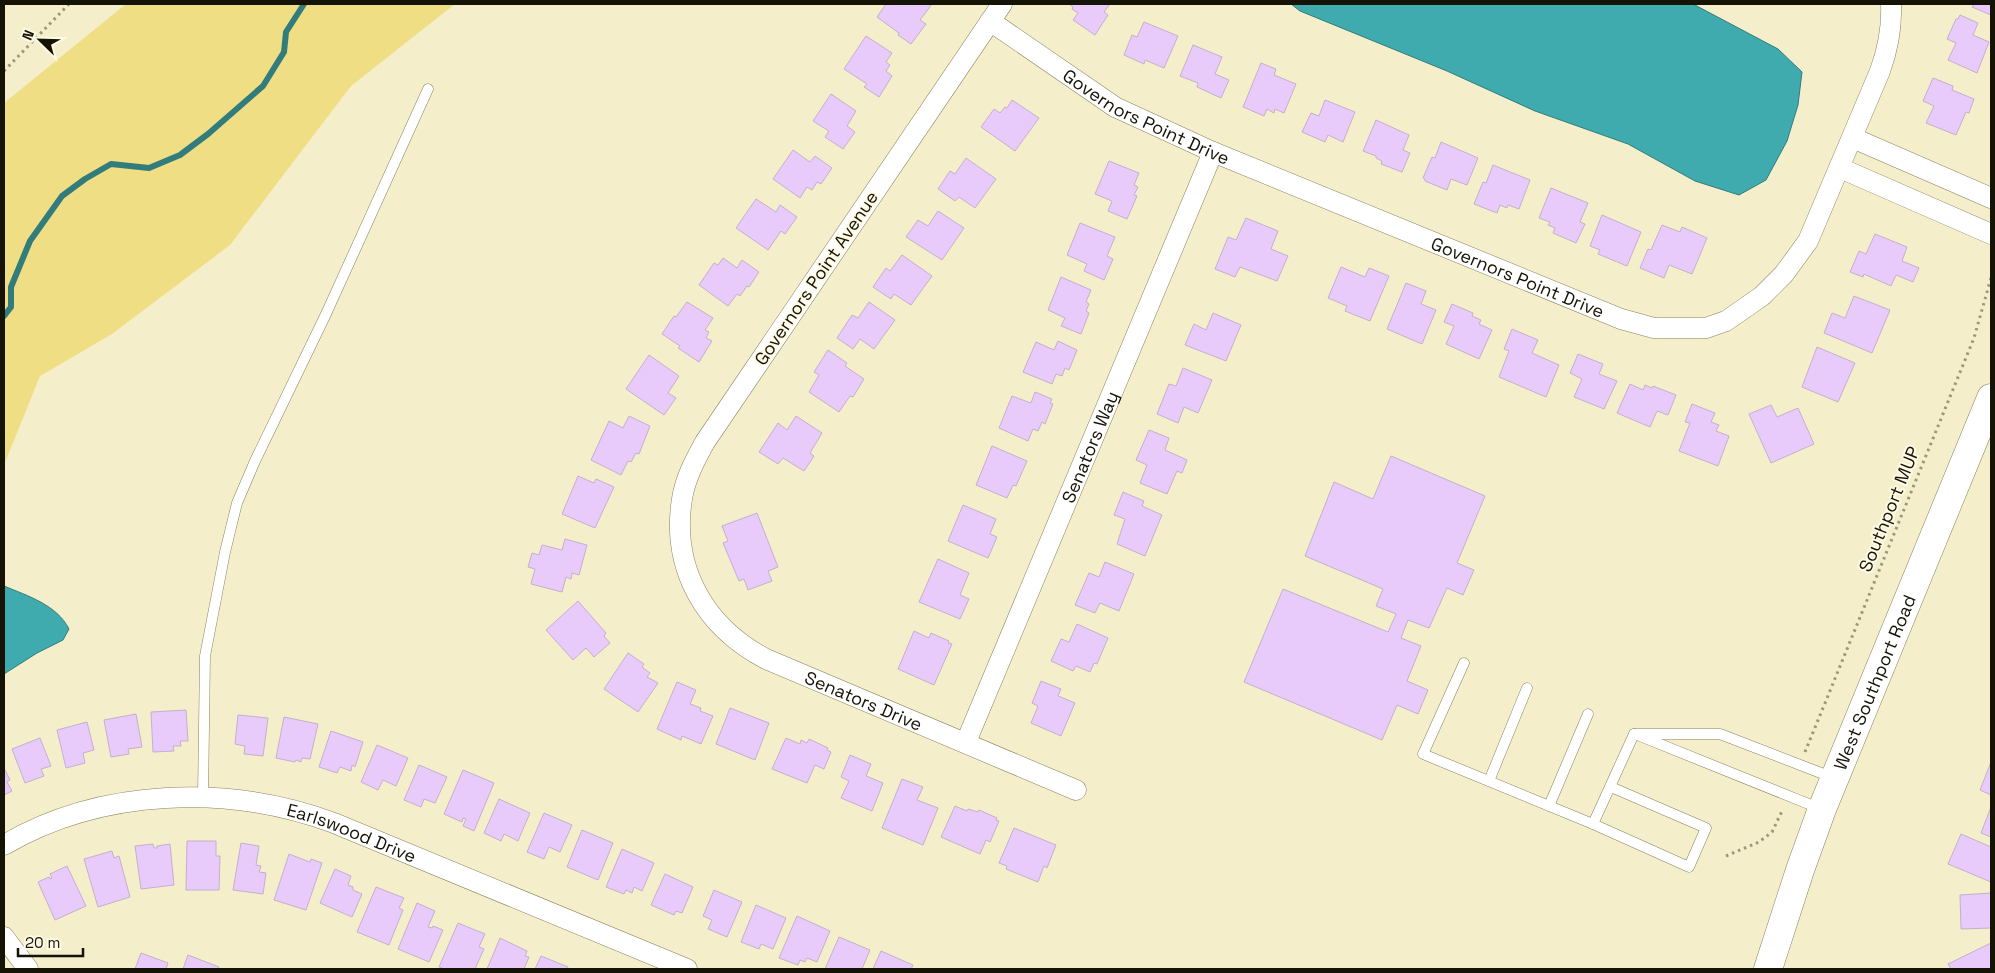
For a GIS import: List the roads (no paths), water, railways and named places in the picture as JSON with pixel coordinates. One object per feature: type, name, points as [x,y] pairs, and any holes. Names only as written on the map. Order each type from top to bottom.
[{"type":"main road","name":"West Southport Road","points":[[1768,969],[1800,870],[1822,810],[1991,398]]},
{"type":"street","name":"Governors Point Avenue","points":[[686,570],[681,545],[682,498],[687,479],[704,442],[1002,4]]},
{"type":"street","name":"Governors Point Drive","points":[[990,22],[1115,107],[1213,152],[1621,319],[1654,328],[1706,328],[1726,321],[1762,296],[1802,251],[1853,138],[1887,53],[1891,26],[1891,4]]},
{"type":"street","points":[[1853,138],[1991,198]]},
{"type":"street","name":"Senators Way","points":[[966,742],[1213,152]]},
{"type":"street","points":[[1840,168],[1991,234]]},
{"type":"street","name":"Senators Drive","points":[[686,570],[690,582],[712,616],[736,640],[766,659],[1076,790]]},
{"type":"street","name":"Earlswood Drive","points":[[4,845],[56,821],[110,806],[146,800],[203,797],[252,801],[286,808],[323,819],[665,965],[687,969]]},
{"type":"street","points":[[4,937],[28,969]]},
{"type":"lane","points":[[203,797],[205,656],[225,552],[237,503],[326,314],[428,89]]},
{"type":"lane","points":[[1464,663],[1423,754],[1593,824],[1689,867],[1706,828],[1611,787]]},
{"type":"lane","points":[[1489,781],[1527,688]]},
{"type":"lane","points":[[1549,806],[1588,714]]},
{"type":"lane","points":[[1634,734],[1720,734],[1835,778]]},
{"type":"lane","points":[[1593,824],[1634,734]]},
{"type":"lane","points":[[1634,734],[1822,810]]},
{"type":"water","points":[[1291,4],[1693,4],[1778,49],[1802,72],[1798,105],[1787,141],[1766,180],[1739,195],[1695,181],[1628,144],[1535,111],[1447,71],[1300,11]]},
{"type":"water","points":[[4,586],[49,607],[64,621],[69,629],[63,640],[37,653],[4,674]]},
{"type":"waterway","points":[[4,316],[11,307],[11,287],[30,241],[62,196],[85,179],[111,164],[149,168],[180,155],[208,134],[263,86],[284,52],[286,32],[304,4]]}]
